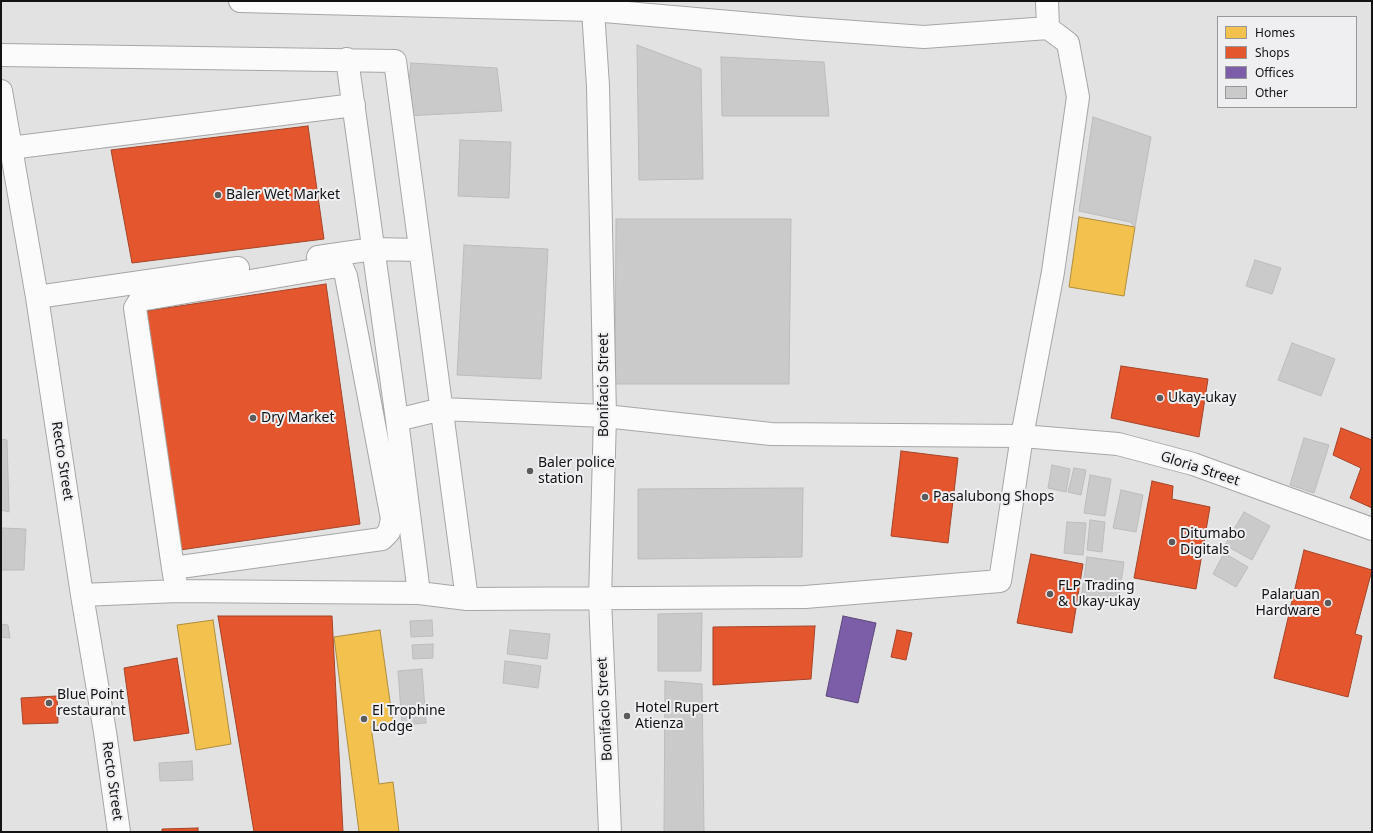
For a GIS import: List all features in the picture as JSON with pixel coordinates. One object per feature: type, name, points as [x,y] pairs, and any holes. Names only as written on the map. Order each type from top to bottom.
[{"type":"street","points":[[82,595],[177,591],[419,593],[467,599],[805,597],[1000,581],[1022,436],[1053,272],[1078,97],[1068,43],[1048,28],[924,37],[593,10],[240,1]]},
{"type":"street","points":[[1047,1],[1048,28]]},
{"type":"street","name":"Bonifacio Street","points":[[593,10],[598,86],[605,416],[600,599],[610,832]]},
{"type":"street","points":[[1,55],[347,59],[395,61],[467,599]]},
{"type":"street","points":[[347,59],[397,420],[419,593]]},
{"type":"street","name":"Recto Street","points":[[1,91],[10,148],[10,205],[37,297],[82,595],[105,732],[119,832]]},
{"type":"street","points":[[10,148],[354,106]]},
{"type":"street","points":[[37,297],[373,249],[420,250]]},
{"type":"street","points":[[172,568],[382,539],[389,532],[392,519],[346,276],[342,267],[332,267],[140,300],[134,308],[172,568],[177,591]]},
{"type":"street","name":"Gloria Street","points":[[397,420],[442,409],[605,416],[771,434],[1022,436],[1125,446],[1193,464],[1372,529]]},
{"type":"building: Homes","points":[[1079,217],[1135,227],[1124,296],[1069,287]]},
{"type":"building: Homes","points":[[213,620],[231,744],[196,750],[177,625]]},
{"type":"building: Homes","points":[[380,630],[393,723],[371,726],[379,784],[393,782],[399,832],[359,832],[334,637]]},
{"type":"building: Shops","name":"Baler Wet Market","points":[[308,126],[324,239],[132,263],[111,150]]},
{"type":"building: Shops","name":"Dry Market","points":[[326,284],[360,524],[180,550],[146,311]]},
{"type":"building: Shops","name":"Ukay-ukay","points":[[1121,366],[1208,379],[1199,437],[1111,418]]},
{"type":"building: Shops","points":[[1341,428],[1372,440],[1372,508],[1350,498],[1361,468],[1333,455]]},
{"type":"building: Shops","name":"Pasalubong Shops","points":[[901,451],[958,458],[948,543],[891,536]]},
{"type":"building: Shops","name":"Ditumabo Digitals","points":[[1152,481],[1173,486],[1172,499],[1210,507],[1196,589],[1134,578]]},
{"type":"building: Shops","name":"Palaruan Hardware","points":[[1304,550],[1372,570],[1355,634],[1362,636],[1348,697],[1274,678]]},
{"type":"building: Shops","name":"FLP Trading & Ukay-ukay","points":[[1031,554],[1083,564],[1072,633],[1017,623]]},
{"type":"building: Shops","points":[[218,616],[332,616],[343,832],[254,832]]},
{"type":"building: Shops","points":[[815,626],[811,679],[713,685],[713,627]]},
{"type":"building: Shops","points":[[897,630],[912,633],[906,660],[891,657]]},
{"type":"building: Shops","points":[[177,658],[189,733],[134,741],[124,668]]},
{"type":"building: Shops","points":[[57,696],[58,723],[23,724],[21,698]]},
{"type":"building: Shops","points":[[198,828],[198,832],[162,832],[162,829]]},
{"type":"building: Offices","points":[[843,616],[876,623],[858,703],[826,696]]},
{"type":"building: Other","points":[[637,45],[701,69],[703,179],[639,180]]},
{"type":"building: Other","points":[[721,57],[824,62],[829,116],[722,116]]},
{"type":"building: Other","points":[[411,63],[497,68],[502,111],[405,116]]},
{"type":"building: Other","points":[[1093,117],[1151,137],[1135,227],[1130,222],[1079,211]]},
{"type":"building: Other","points":[[460,140],[511,142],[509,198],[458,196]]},
{"type":"building: Other","points":[[616,219],[791,219],[789,384],[615,384]]},
{"type":"building: Other","points":[[464,245],[548,249],[541,379],[457,375]]},
{"type":"building: Other","points":[[1255,260],[1281,268],[1272,294],[1246,286]]},
{"type":"building: Other","points":[[1292,343],[1335,359],[1321,396],[1278,380]]},
{"type":"building: Other","points":[[1304,438],[1329,445],[1314,493],[1290,485]]},
{"type":"building: Other","points":[[1,439],[7,440],[9,512],[1,510]]},
{"type":"building: Other","points":[[1052,465],[1070,469],[1066,492],[1048,488]]},
{"type":"building: Other","points":[[1074,468],[1086,470],[1081,495],[1068,492]]},
{"type":"building: Other","points":[[1090,475],[1111,479],[1105,516],[1084,513]]},
{"type":"building: Other","points":[[803,488],[802,557],[638,559],[638,489]]},
{"type":"building: Other","points":[[1121,490],[1143,495],[1136,532],[1113,528]]},
{"type":"building: Other","points":[[1244,512],[1270,526],[1252,560],[1225,545]]},
{"type":"building: Other","points":[[1090,520],[1105,522],[1102,552],[1087,550]]},
{"type":"building: Other","points":[[1067,522],[1086,523],[1083,555],[1064,553]]},
{"type":"building: Other","points":[[1,528],[26,529],[24,570],[1,570]]},
{"type":"building: Other","points":[[1224,553],[1248,567],[1236,587],[1213,574]]},
{"type":"building: Other","points":[[1087,557],[1124,562],[1118,604],[1081,599]]},
{"type":"building: Other","points":[[702,613],[701,671],[658,671],[658,614]]},
{"type":"building: Other","points":[[432,620],[433,636],[411,637],[410,621]]},
{"type":"building: Other","points":[[1,624],[8,625],[10,638],[1,637]]},
{"type":"building: Other","points":[[510,630],[550,634],[547,659],[507,654]]},
{"type":"building: Other","points":[[433,644],[433,658],[413,659],[412,645]]},
{"type":"building: Other","points":[[505,661],[541,666],[538,688],[503,683]]},
{"type":"building: Other","points":[[422,669],[426,723],[402,725],[398,671]]},
{"type":"building: Other","points":[[665,681],[702,684],[704,832],[664,832]]},
{"type":"building: Other","points":[[192,761],[193,780],[160,781],[159,763]]},
{"type":"place","name":"Baler Wet Market","points":[[218,195]]},
{"type":"place","name":"Ukay-ukay","points":[[1160,398]]},
{"type":"place","name":"Dry Market","points":[[253,418]]},
{"type":"place","name":"Baler police station","points":[[530,471]]},
{"type":"place","name":"Pasalubong Shops","points":[[925,497]]},
{"type":"place","name":"Ditumabo Digitals","points":[[1172,542]]},
{"type":"place","name":"FLP Trading & Ukay-ukay","points":[[1050,594]]},
{"type":"place","name":"Palaruan Hardware","points":[[1328,603]]},
{"type":"place","name":"Blue Point restaurant","points":[[49,703]]},
{"type":"place","name":"Hotel Rupert Atienza","points":[[627,716]]},
{"type":"place","name":"El Trophine Lodge","points":[[364,719]]}]
